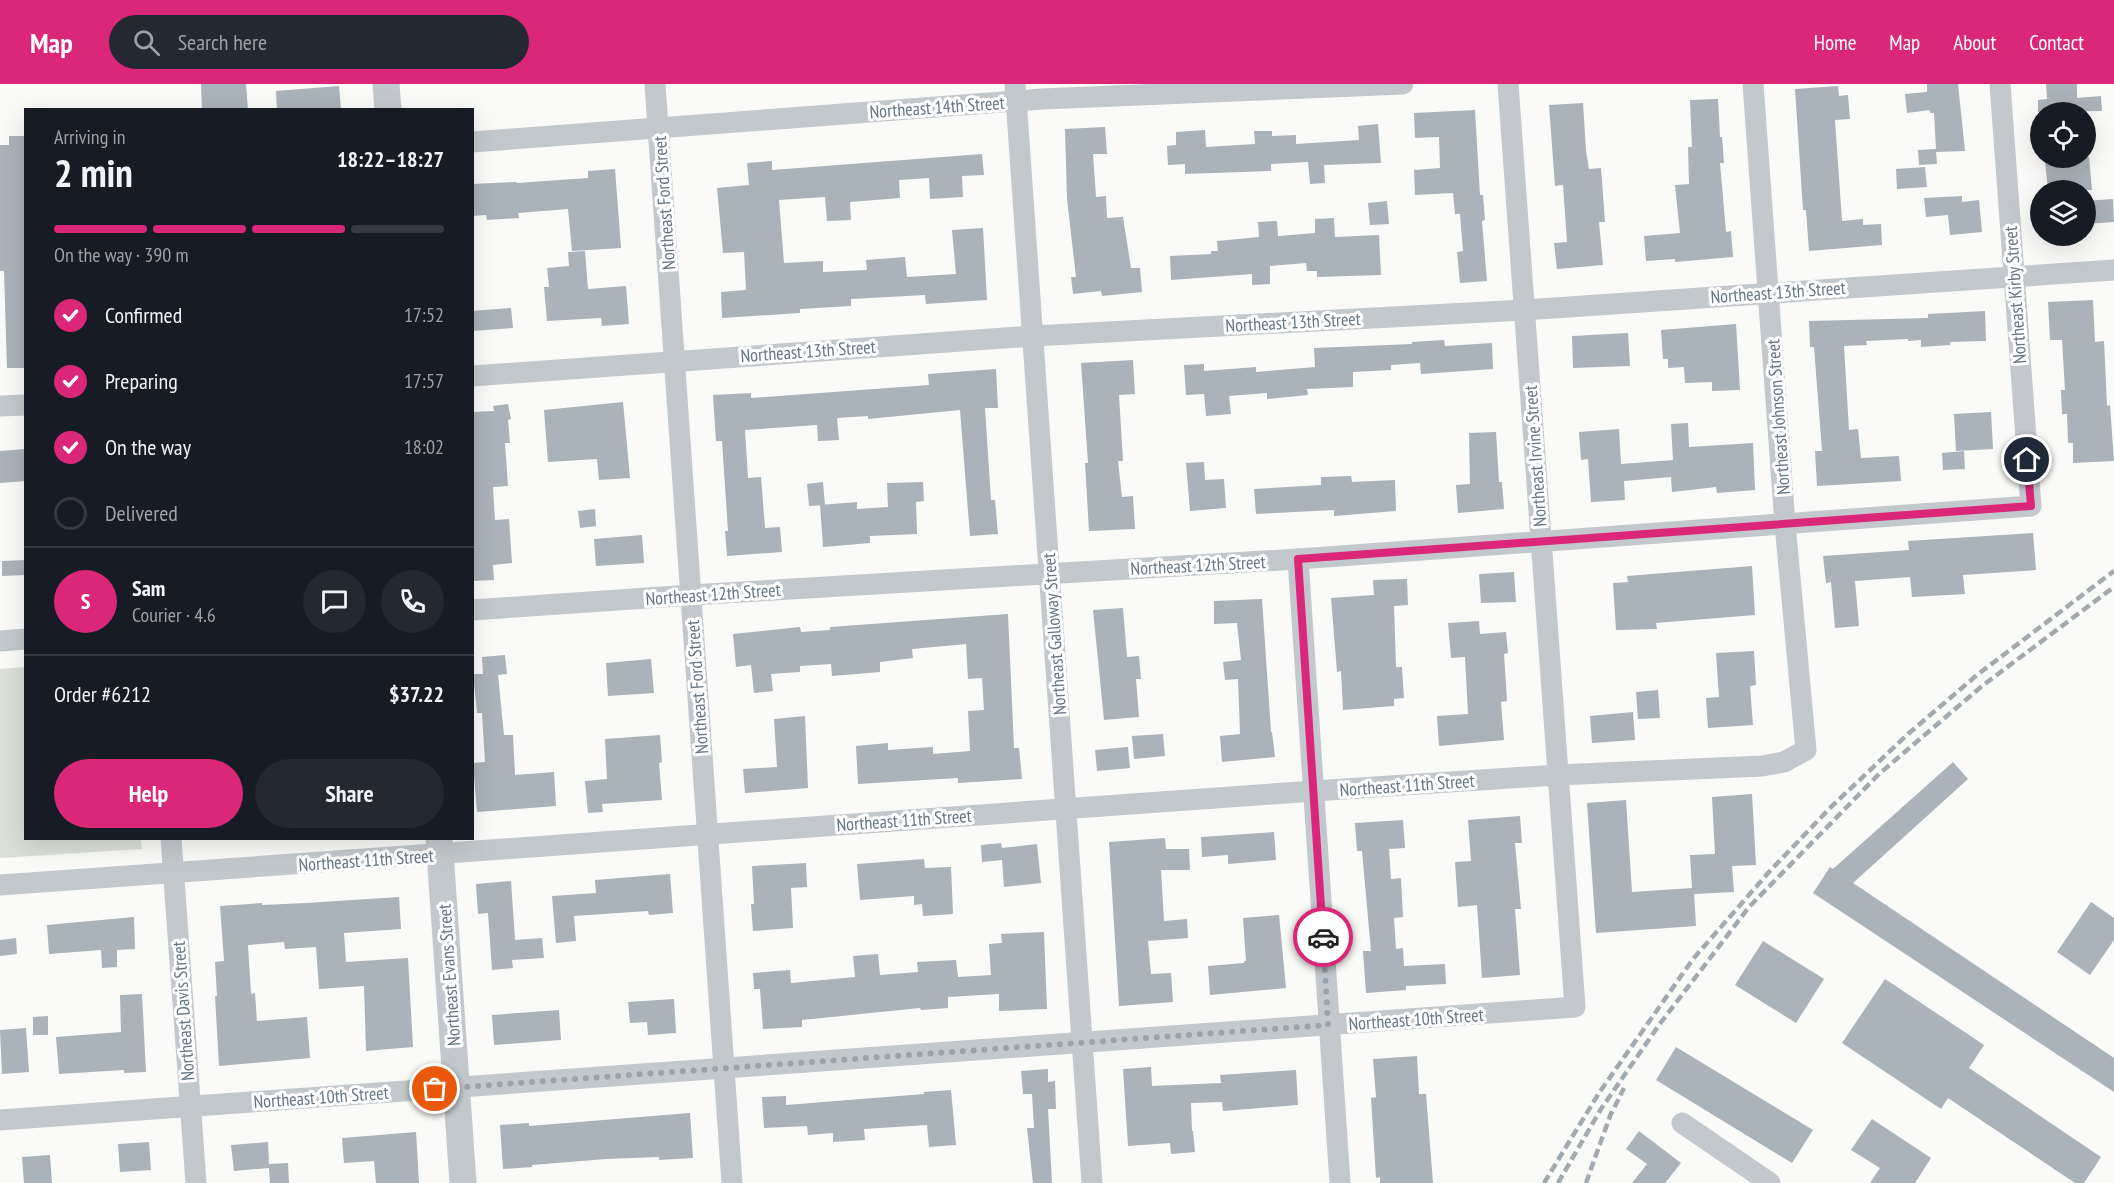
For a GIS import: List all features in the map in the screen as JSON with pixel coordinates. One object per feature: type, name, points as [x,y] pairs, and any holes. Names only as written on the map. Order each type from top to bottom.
[{"type":"street","points":[[386,84],[388,108]]},
{"type":"street","name":"Northeast Ford Street","points":[[655,84],[732,1183]]},
{"type":"street","name":"Northeast 14th Street","points":[[474,142],[658,129],[1016,93],[1403,84]]},
{"type":"street","name":"Northeast Irvine Street","points":[[1508,84],[1575,1007]]},
{"type":"street","name":"Northeast Johnson Street","points":[[1753,84],[1785,524],[1806,750]]},
{"type":"street","name":"Northeast Kirby Street","points":[[2000,84],[2031,506]]},
{"type":"street","name":"Northeast Galloway Street","points":[[1016,93],[1092,1183]]},
{"type":"street","name":"Northeast 13th Street","points":[[474,376],[1033,336],[1524,310],[2114,270]]},
{"type":"street","points":[[0,406],[24,405]]},
{"type":"street","name":"Northeast 12th Street","points":[[474,610],[1542,543],[2031,506]]},
{"type":"street","points":[[1298,559],[1340,1183]]},
{"type":"street","points":[[0,641],[24,639]]},
{"type":"street","name":"Northeast 11th Street","points":[[0,885],[174,873],[440,847],[708,834],[1557,775],[1762,766],[1784,762],[1806,750]]},
{"type":"street","name":"Northeast Davis Street","points":[[171,840],[196,1183]]},
{"type":"street","name":"Northeast Evans Street","points":[[440,847],[464,1183]]},
{"type":"street","name":"Northeast 10th Street","points":[[0,1120],[1575,1007]]},
{"type":"street","points":[[1682,1123],[1770,1183]]},
{"type":"shaded area","points":[[24,667],[24,840],[141,840],[142,849],[0,858],[0,669]]},
{"type":"building","points":[[201,84],[246,84],[248,108],[202,108]]},
{"type":"building","points":[[1927,84],[1958,84],[1965,151],[1936,152],[1937,164],[1919,165],[1918,150],[1936,149],[1934,113],[1930,113],[1930,110],[1907,113],[1905,94],[1927,92]]},
{"type":"building","points":[[2046,84],[2077,84],[2077,98],[2101,96],[2102,111],[2096,111],[2096,102],[2038,102],[2038,100],[2047,99]]},
{"type":"building","points":[[339,86],[341,108],[277,108],[276,91]]},
{"type":"building","points":[[1838,86],[1839,96],[1848,95],[1850,119],[1835,120],[1842,221],[1863,219],[1863,225],[1881,224],[1882,245],[1809,251],[1806,210],[1803,210],[1795,89]]},
{"type":"building","points":[[1718,99],[1724,163],[1720,163],[1726,232],[1731,231],[1733,257],[1675,262],[1675,259],[1646,261],[1644,236],[1680,233],[1675,185],[1689,184],[1688,147],[1692,147],[1690,100]]},
{"type":"building","points":[[1583,103],[1589,169],[1601,168],[1605,222],[1599,222],[1603,265],[1557,269],[1554,243],[1567,242],[1563,185],[1555,186],[1549,105]]},
{"type":"building","points":[[1475,110],[1480,195],[1483,195],[1485,220],[1482,221],[1487,281],[1460,283],[1457,252],[1463,251],[1460,214],[1455,214],[1453,193],[1415,195],[1414,170],[1440,168],[1439,137],[1415,138],[1414,113]]},
{"type":"building","points":[[1378,124],[1381,163],[1324,165],[1325,183],[1310,184],[1308,162],[1271,164],[1271,171],[1185,174],[1185,164],[1168,165],[1167,146],[1176,145],[1176,132],[1205,130],[1206,147],[1255,144],[1254,131],[1272,131],[1272,136],[1296,135],[1296,144],[1359,140],[1358,126]]},
{"type":"building","points":[[1105,127],[1107,154],[1093,154],[1096,197],[1106,196],[1107,218],[1123,217],[1131,268],[1140,268],[1142,292],[1102,296],[1101,291],[1073,294],[1071,277],[1076,277],[1067,199],[1065,129]]},
{"type":"building","points":[[9,136],[24,136],[24,368],[7,368],[4,271],[0,271],[0,145],[9,145]]},
{"type":"building","points":[[982,154],[984,175],[962,176],[963,197],[930,199],[929,178],[899,180],[900,198],[850,202],[851,220],[827,221],[825,197],[779,200],[784,263],[823,261],[823,272],[867,270],[866,260],[905,257],[907,277],[956,274],[952,230],[983,228],[987,300],[926,304],[925,295],[851,299],[851,306],[800,309],[800,313],[722,318],[721,292],[746,290],[744,252],[723,253],[717,188],[749,185],[747,163],[772,161],[772,170]]},
{"type":"building","points":[[1925,167],[1927,187],[1897,189],[1896,169]]},
{"type":"building","points":[[2046,168],[2090,168],[2091,180],[2047,180]]},
{"type":"building","points":[[615,169],[621,248],[572,251],[568,209],[518,213],[519,218],[487,220],[486,215],[474,216],[474,184],[588,178],[588,171]]},
{"type":"building","points":[[1962,196],[1962,202],[1979,200],[1982,232],[1950,235],[1948,215],[1926,217],[1924,198]]},
{"type":"building","points":[[2113,199],[2114,222],[2096,223],[2096,200]]},
{"type":"building","points":[[1387,201],[1389,224],[1370,225],[1368,203]]},
{"type":"building","points":[[1334,218],[1335,237],[1379,235],[1381,275],[1317,277],[1317,271],[1307,271],[1306,263],[1270,266],[1270,284],[1252,285],[1252,274],[1171,280],[1170,256],[1211,254],[1211,251],[1218,251],[1217,241],[1259,237],[1258,222],[1277,221],[1278,236],[1315,233],[1315,219]]},
{"type":"building","points":[[585,251],[588,289],[626,286],[629,324],[602,326],[601,318],[547,321],[544,287],[549,287],[547,268],[569,266],[568,252]]},
{"type":"building","points":[[2093,300],[2095,342],[2104,341],[2107,406],[2110,405],[2114,461],[2073,463],[2073,443],[2068,443],[2067,414],[2062,414],[2061,390],[2065,390],[2062,340],[2050,340],[2048,302]]},
{"type":"building","points":[[511,308],[513,328],[474,331],[474,311]]},
{"type":"building","points":[[1985,311],[1986,341],[1950,342],[1950,345],[1921,347],[1921,340],[1908,341],[1908,339],[1866,341],[1867,345],[1844,346],[1849,430],[1858,429],[1861,458],[1899,456],[1901,481],[1817,486],[1815,451],[1822,451],[1814,347],[1810,347],[1809,321],[1928,318],[1928,314]]},
{"type":"building","points":[[1736,324],[1740,390],[1712,391],[1712,382],[1685,383],[1684,367],[1668,368],[1668,359],[1663,359],[1661,330]]},
{"type":"building","points":[[1628,333],[1630,366],[1573,368],[1572,336]]},
{"type":"building","points":[[1444,340],[1445,346],[1492,343],[1493,369],[1421,374],[1420,363],[1391,365],[1391,370],[1353,372],[1353,387],[1307,389],[1308,395],[1267,399],[1267,393],[1229,396],[1231,414],[1206,416],[1204,394],[1186,395],[1184,365],[1204,364],[1204,371],[1256,367],[1256,372],[1315,367],[1314,348],[1412,344],[1412,342]]},
{"type":"building","points":[[1133,360],[1135,394],[1119,395],[1123,461],[1118,461],[1122,497],[1133,496],[1135,529],[1089,531],[1085,463],[1088,463],[1081,363]]},
{"type":"building","points":[[996,369],[998,408],[985,408],[991,500],[995,500],[998,534],[970,536],[960,410],[868,419],[868,416],[837,418],[839,440],[818,441],[817,425],[745,430],[748,478],[761,477],[765,528],[780,527],[782,552],[727,556],[725,531],[728,531],[722,441],[716,441],[713,395],[751,393],[751,398],[929,385],[928,374]]},
{"type":"building","points":[[623,402],[630,478],[599,480],[597,459],[548,462],[544,410]]},
{"type":"building","points":[[508,404],[511,419],[508,420],[510,443],[505,443],[508,486],[493,487],[495,520],[509,519],[512,563],[493,565],[494,580],[474,581],[474,412],[494,411],[493,406]]},
{"type":"building","points":[[1991,412],[1993,449],[1956,451],[1954,414]]},
{"type":"building","points":[[1688,423],[1689,447],[1753,443],[1755,490],[1717,493],[1716,487],[1672,492],[1671,477],[1624,481],[1625,500],[1591,502],[1588,459],[1581,460],[1579,432],[1619,429],[1621,464],[1673,460],[1671,424]]},
{"type":"building","points":[[1496,432],[1499,482],[1502,482],[1504,509],[1458,513],[1456,485],[1470,484],[1469,433]]},
{"type":"building","points":[[24,449],[24,481],[0,483],[0,451]]},
{"type":"building","points":[[1964,451],[1965,469],[1943,470],[1942,453]]},
{"type":"building","points":[[1204,462],[1205,480],[1224,479],[1226,508],[1190,511],[1186,463]]},
{"type":"building","points":[[1351,476],[1352,482],[1395,480],[1396,511],[1334,516],[1334,510],[1256,514],[1254,489],[1321,485],[1321,477]]},
{"type":"building","points":[[823,482],[825,505],[809,506],[807,484]]},
{"type":"building","points":[[923,482],[924,501],[916,502],[917,534],[870,536],[870,543],[823,547],[820,505],[857,502],[857,509],[888,507],[887,483]]},
{"type":"building","points":[[595,509],[596,526],[580,528],[578,511]]},
{"type":"building","points":[[2033,533],[2036,570],[1963,575],[1965,594],[1912,597],[1910,577],[1855,581],[1859,626],[1835,628],[1831,582],[1826,583],[1823,556],[1909,550],[1908,541]]},
{"type":"building","points":[[642,535],[644,563],[596,566],[594,539]]},
{"type":"building","points":[[24,560],[24,575],[2,576],[2,561]]},
{"type":"building","points":[[1752,566],[1755,615],[1656,623],[1657,629],[1616,630],[1613,583],[1628,582],[1627,576]]},
{"type":"building","points":[[1514,572],[1516,602],[1481,603],[1479,574]]},
{"type":"building","points":[[1407,579],[1408,605],[1394,606],[1396,667],[1402,667],[1404,698],[1394,699],[1394,706],[1343,710],[1341,671],[1337,672],[1331,598],[1374,595],[1373,580]]},
{"type":"building","points":[[1262,599],[1271,732],[1275,757],[1222,762],[1220,736],[1240,734],[1238,679],[1225,680],[1223,662],[1241,660],[1237,623],[1214,624],[1214,601]]},
{"type":"building","points":[[1123,608],[1127,657],[1139,656],[1141,679],[1136,679],[1139,717],[1104,720],[1093,610]]},
{"type":"building","points":[[1008,614],[1014,748],[1019,748],[1022,779],[958,783],[958,778],[858,784],[856,746],[888,743],[888,750],[933,747],[933,754],[970,751],[968,711],[984,710],[982,678],[968,679],[966,644],[912,649],[913,658],[880,662],[880,672],[832,676],[831,664],[800,666],[800,672],[771,674],[773,691],[754,693],[751,665],[736,667],[733,634],[800,627],[801,632],[830,630],[830,627]]},
{"type":"building","points":[[1479,621],[1480,634],[1506,632],[1508,653],[1504,654],[1507,701],[1501,702],[1504,740],[1439,746],[1437,716],[1468,714],[1465,657],[1451,658],[1448,623]]},
{"type":"building","points":[[1754,651],[1756,685],[1750,686],[1753,725],[1708,728],[1706,698],[1719,697],[1716,653]]},
{"type":"building","points":[[505,655],[507,674],[498,675],[504,735],[513,735],[515,775],[554,772],[556,806],[477,812],[474,763],[485,762],[482,713],[477,713],[474,674],[483,674],[482,657]]},
{"type":"building","points":[[651,659],[654,693],[608,696],[606,663]]},
{"type":"building","points":[[1658,690],[1660,718],[1638,719],[1636,692]]},
{"type":"building","points":[[1633,712],[1635,740],[1592,743],[1590,716]]},
{"type":"building","points":[[805,716],[808,788],[745,793],[743,769],[777,767],[774,719]]},
{"type":"building","points":[[1163,734],[1165,756],[1134,759],[1132,736]]},
{"type":"building","points":[[660,735],[662,762],[659,763],[662,800],[602,804],[603,812],[588,813],[585,781],[607,779],[605,739]]},
{"type":"building","points":[[1128,747],[1130,768],[1097,771],[1095,750]]},
{"type":"building","points":[[1953,762],[1968,779],[1853,883],[2114,1058],[2114,1092],[1813,893],[1830,867],[1833,869]]},
{"type":"building","points":[[1752,794],[1756,865],[1732,866],[1734,892],[1694,894],[1696,926],[1596,933],[1587,803],[1626,800],[1632,892],[1692,888],[1690,855],[1715,854],[1712,797]]},
{"type":"building","points":[[1520,816],[1522,843],[1515,843],[1521,909],[1515,909],[1520,975],[1482,978],[1477,905],[1458,907],[1455,862],[1471,861],[1468,820]]},
{"type":"building","points":[[1403,820],[1405,848],[1389,849],[1391,879],[1401,878],[1403,917],[1394,918],[1396,949],[1403,948],[1404,966],[1445,964],[1446,984],[1406,986],[1406,990],[1366,993],[1363,951],[1371,951],[1362,851],[1357,851],[1355,823]]},
{"type":"building","points":[[1274,832],[1276,860],[1228,864],[1228,855],[1202,857],[1201,837]]},
{"type":"building","points":[[1165,838],[1166,849],[1189,849],[1190,870],[1161,870],[1164,921],[1187,919],[1188,938],[1148,941],[1151,974],[1171,973],[1173,1002],[1119,1006],[1109,842]]},
{"type":"building","points":[[1001,843],[1002,848],[1037,844],[1041,883],[1004,887],[1002,860],[982,862],[981,845]]},
{"type":"building","points":[[924,859],[925,868],[951,867],[953,914],[923,916],[922,904],[914,905],[914,896],[860,900],[857,864]]},
{"type":"building","points":[[806,863],[807,887],[791,888],[793,928],[753,931],[752,866]]},
{"type":"building","points":[[670,874],[673,913],[649,915],[648,911],[574,916],[576,941],[556,943],[552,896],[596,893],[595,880]]},
{"type":"building","points":[[511,881],[515,940],[542,938],[544,958],[512,960],[513,968],[492,970],[488,913],[478,914],[476,884]]},
{"type":"building","points":[[399,897],[401,929],[344,933],[346,962],[408,958],[413,1047],[366,1051],[364,986],[319,989],[316,947],[285,949],[284,942],[248,945],[251,994],[255,993],[257,1021],[307,1017],[310,1058],[219,1066],[215,962],[224,961],[220,906]]},
{"type":"building","points":[[2091,902],[2114,918],[2114,940],[2090,975],[2057,952]]},
{"type":"building","points":[[1279,915],[1286,988],[1210,995],[1208,966],[1246,961],[1243,918]]},
{"type":"building","points":[[134,917],[135,949],[117,950],[117,967],[102,968],[101,950],[49,954],[47,925]]},
{"type":"building","points":[[1044,932],[1047,1009],[999,1011],[999,994],[948,997],[948,1008],[921,1010],[920,1008],[802,1020],[802,1027],[763,1029],[760,989],[754,989],[753,973],[790,970],[791,983],[855,977],[853,956],[878,954],[880,975],[918,972],[917,962],[956,960],[958,977],[991,975],[989,944],[1002,943],[1001,934]]},
{"type":"building","points":[[16,938],[17,954],[0,956],[0,940]]},
{"type":"building","points":[[1763,941],[1824,979],[1796,1023],[1735,985]]},
{"type":"building","points":[[1885,979],[1984,1045],[1969,1068],[2101,1157],[2084,1183],[2075,1183],[1948,1098],[1941,1109],[1842,1043]]},
{"type":"building","points":[[142,994],[146,1072],[124,1073],[124,1070],[59,1074],[56,1037],[121,1032],[120,995]]},
{"type":"building","points":[[674,999],[676,1033],[648,1035],[647,1022],[630,1023],[628,1002]]},
{"type":"building","points":[[559,1010],[561,1040],[494,1045],[492,1015]]},
{"type":"building","points":[[48,1016],[48,1035],[33,1035],[33,1017]]},
{"type":"building","points":[[26,1028],[29,1072],[2,1074],[0,1030]]},
{"type":"building","points":[[1676,1047],[1813,1130],[1792,1163],[1656,1080]]},
{"type":"building","points":[[1417,1056],[1419,1094],[1426,1094],[1433,1183],[1380,1183],[1380,1177],[1376,1178],[1371,1098],[1376,1097],[1373,1059]]},
{"type":"building","points":[[1151,1067],[1152,1086],[1221,1083],[1220,1075],[1296,1070],[1298,1105],[1223,1111],[1222,1102],[1191,1103],[1195,1152],[1171,1154],[1170,1143],[1128,1146],[1123,1069]]},
{"type":"building","points":[[1048,1069],[1048,1082],[1055,1081],[1056,1109],[1048,1109],[1052,1183],[1033,1183],[1027,1128],[1034,1128],[1032,1094],[1023,1094],[1021,1071]]},
{"type":"building","points":[[951,1090],[956,1145],[929,1147],[927,1125],[864,1129],[865,1140],[833,1142],[833,1133],[808,1135],[807,1126],[764,1128],[762,1097],[786,1096],[786,1105]]},
{"type":"building","points":[[690,1113],[693,1158],[606,1159],[503,1169],[500,1125],[529,1123],[529,1126]]},
{"type":"building","points":[[1872,1119],[1931,1158],[1915,1183],[1870,1183],[1880,1168],[1851,1150]]},
{"type":"building","points":[[1639,1131],[1681,1163],[1665,1183],[1632,1183],[1647,1164],[1626,1149]]},
{"type":"building","points":[[416,1132],[419,1183],[376,1183],[374,1161],[344,1163],[342,1138]]},
{"type":"building","points":[[149,1142],[151,1170],[120,1172],[118,1144]]},
{"type":"building","points":[[268,1142],[269,1164],[288,1163],[289,1183],[270,1183],[269,1168],[234,1171],[231,1145]]},
{"type":"building","points":[[50,1155],[52,1183],[24,1183],[22,1157]]},
{"type":"railway","points":[[1544,1183],[1599,1093],[1693,959],[1769,872],[1829,809],[1908,734],[1977,675],[2114,571]]},
{"type":"railway","points":[[1558,1183],[1601,1109],[1659,1025],[1749,907],[1879,774],[1982,686],[2114,587]]},
{"type":"railway","points":[[1586,1183],[1610,1116],[1624,1088]]},
{"type":"way so far","points":[[435,1089],[1328,1025],[1323,937]]},
{"type":"route","points":[[1323,937],[1298,559],[2031,506],[2027,460]]}]
